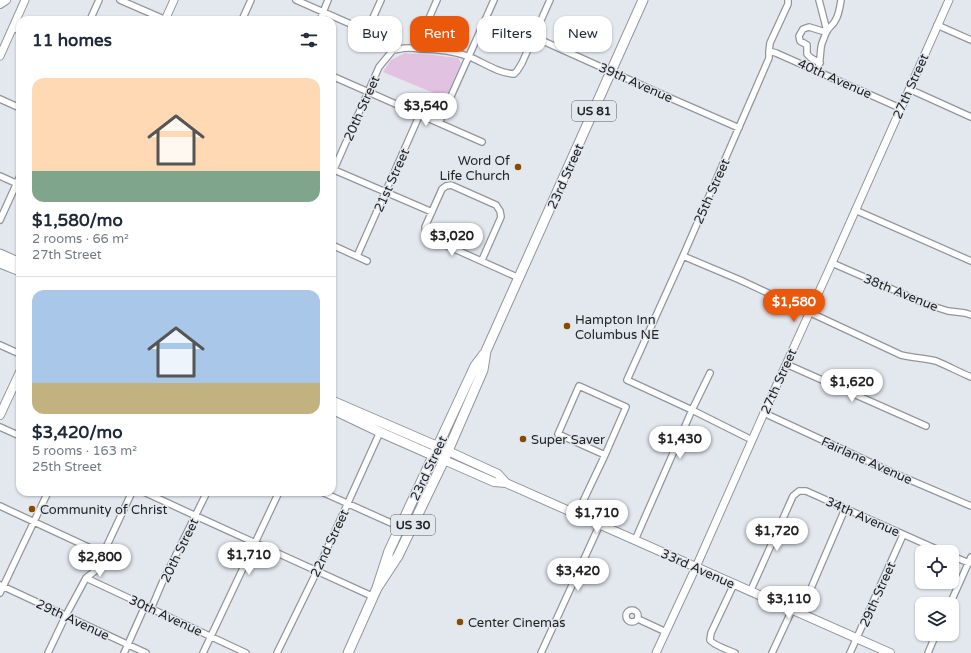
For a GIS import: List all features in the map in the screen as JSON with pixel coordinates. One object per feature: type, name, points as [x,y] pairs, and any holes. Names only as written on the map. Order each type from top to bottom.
[{"type":"highway","name":"23rd Street","points":[[376,593],[389,551],[475,366],[486,351],[643,0]]},
{"type":"highway","points":[[0,254],[16,261]]},
{"type":"highway","points":[[0,263],[16,269]]},
{"type":"highway","name":"23rd Street","points":[[348,653],[376,593],[398,556],[444,460],[483,370],[486,351]]},
{"type":"highway","name":"33rd Avenue","points":[[336,403],[448,451]]},
{"type":"highway","name":"33rd Avenue","points":[[336,411],[444,460]]},
{"type":"main road","points":[[0,4],[6,0]]},
{"type":"main road","points":[[0,415],[16,381]]},
{"type":"main road","name":"33rd Avenue","points":[[448,451],[498,474],[506,483]]},
{"type":"main road","name":"33rd Avenue","points":[[444,460],[494,482],[506,483],[578,514],[750,592],[890,653]]},
{"type":"street","points":[[18,16],[25,0]]},
{"type":"street","points":[[92,16],[99,0]]},
{"type":"street","points":[[120,0],[157,16]]},
{"type":"street","points":[[168,16],[174,0]]},
{"type":"street","points":[[244,16],[251,0]]},
{"type":"street","points":[[296,0],[332,16]]},
{"type":"street","points":[[322,16],[328,0]]},
{"type":"street","points":[[374,16],[381,0]]},
{"type":"street","points":[[430,16],[437,0]]},
{"type":"street","points":[[439,123],[494,0]]},
{"type":"street","points":[[543,16],[550,0]]},
{"type":"street","name":"25th Street","points":[[692,410],[627,380],[683,256],[769,58],[770,43],[788,4],[788,0]]},
{"type":"street","points":[[819,0],[827,31]]},
{"type":"street","points":[[817,70],[820,63],[821,47],[827,31],[833,24],[840,11],[841,0]]},
{"type":"street","name":"27th Street","points":[[656,653],[810,313],[948,0]]},
{"type":"street","points":[[336,18],[348,23]]},
{"type":"street","points":[[0,56],[16,21]]},
{"type":"street","points":[[937,25],[971,40]]},
{"type":"street","points":[[820,63],[807,54],[807,45],[800,41],[799,36],[803,29],[809,27],[827,31]]},
{"type":"street","name":"39th Avenue","points":[[546,42],[739,128]]},
{"type":"street","name":"40th Avenue","points":[[769,51],[817,70],[900,108]]},
{"type":"street","name":"20th Street","points":[[336,164],[379,67],[391,52]]},
{"type":"street","points":[[454,52],[510,74],[514,74],[517,71],[526,52]]},
{"type":"street","points":[[336,78],[482,142]]},
{"type":"street","points":[[909,88],[971,117]]},
{"type":"street","points":[[0,99],[16,106]]},
{"type":"street","name":"21st Street","points":[[357,256],[420,114]]},
{"type":"street","points":[[336,172],[432,212]]},
{"type":"street","points":[[0,176],[16,183]]},
{"type":"street","points":[[482,260],[501,217],[500,211],[496,206],[451,185],[446,186],[442,189],[425,227],[426,233],[430,238],[482,260],[519,278]]},
{"type":"street","points":[[0,220],[16,188]]},
{"type":"street","points":[[855,210],[971,261]]},
{"type":"street","points":[[336,247],[367,261]]},
{"type":"street","points":[[683,256],[740,280],[901,355],[936,362],[971,377]]},
{"type":"street","name":"38th Avenue","points":[[832,263],[926,304],[948,311],[965,313],[971,316]]},
{"type":"street","points":[[0,344],[16,352]]},
{"type":"street","points":[[786,364],[926,426]]},
{"type":"street","points":[[635,540],[692,410],[710,373]]},
{"type":"street","points":[[578,514],[626,407],[579,386],[558,434],[604,454]]},
{"type":"street","points":[[692,410],[752,440]]},
{"type":"street","name":"Fairlane Avenue","points":[[764,413],[971,506]]},
{"type":"street","points":[[0,427],[16,434]]},
{"type":"street","name":"22nd Street","points":[[277,653],[317,571],[380,432]]},
{"type":"street","name":"34th Avenue","points":[[750,592],[793,496],[799,490],[806,491],[927,545]]},
{"type":"street","points":[[0,593],[46,496]]},
{"type":"street","points":[[48,653],[86,578],[95,571],[130,496]]},
{"type":"street","points":[[153,496],[317,571],[376,593]]},
{"type":"street","name":"20th Street","points":[[151,609],[162,583],[205,496]]},
{"type":"street","points":[[202,653],[278,496]]},
{"type":"street","points":[[331,496],[400,527]]},
{"type":"street","points":[[0,506],[103,554]]},
{"type":"street","points":[[772,653],[796,612],[846,509]]},
{"type":"street","points":[[541,653],[600,524]]},
{"type":"street","name":"29th Street","points":[[850,653],[903,535]]},
{"type":"street","points":[[953,597],[970,560],[959,558]]},
{"type":"street","name":"30th Avenue","points":[[86,578],[246,653]]},
{"type":"street","points":[[734,584],[711,633],[710,639],[711,641],[735,653]]},
{"type":"street","name":"29th Avenue","points":[[2,586],[146,653]]},
{"type":"street","points":[[124,653],[145,606]]},
{"type":"street","points":[[638,619],[666,632]]},
{"type":"street","points":[[928,653],[933,641]]},
{"type":"shaded area","points":[[405,53],[458,58],[461,63],[446,98],[383,72],[391,60]]},
{"type":"place","name":"Word Of Life Church","points":[[518,167]]},
{"type":"place","name":"Hampton Inn Columbus NE","points":[[567,326]]},
{"type":"place","name":"Super Saver","points":[[523,439]]},
{"type":"place","name":"Community of Christ","points":[[32,509]]},
{"type":"place","name":"Center Cinemas","points":[[460,622]]}]
